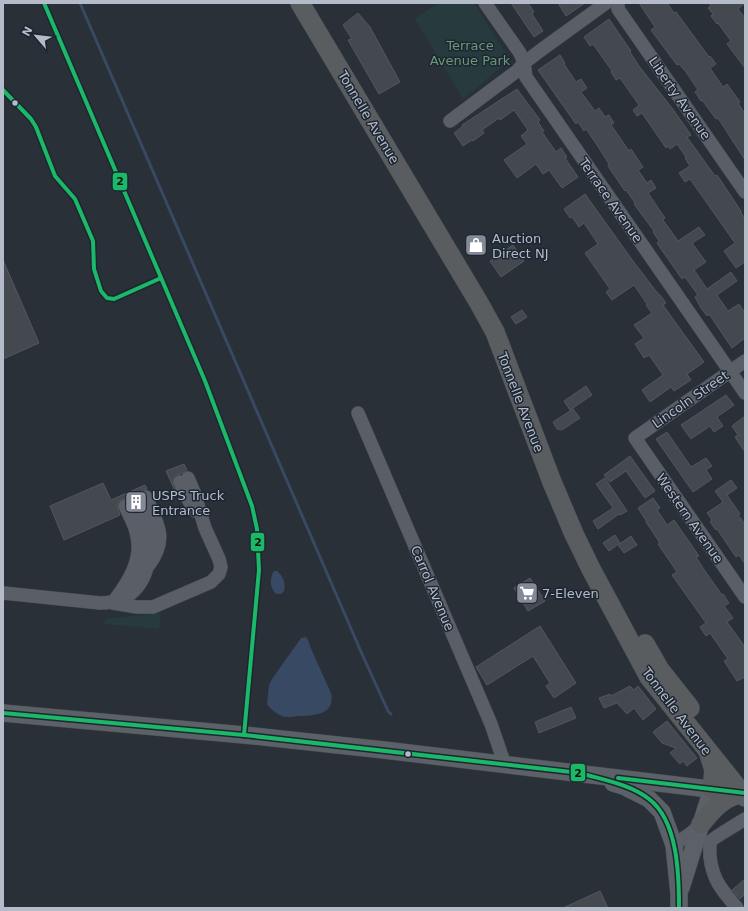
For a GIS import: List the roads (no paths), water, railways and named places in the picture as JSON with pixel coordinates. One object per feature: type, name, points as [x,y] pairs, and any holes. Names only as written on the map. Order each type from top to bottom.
[{"type":"highway","name":"Tonnelle Avenue","points":[[300,3],[479,302],[495,332],[552,482],[574,534],[591,569],[649,677],[709,754],[744,790]]},
{"type":"highway","name":"Tonnelle Avenue","points":[[311,3],[404,151],[489,295],[504,327],[564,478],[603,567],[630,620],[660,670],[744,790]]},
{"type":"highway","points":[[709,754],[714,770],[712,789]]},
{"type":"highway","points":[[701,824],[714,808],[726,798],[744,790]]},
{"type":"main road","points":[[3,713],[244,735],[712,789],[744,790]]},
{"type":"main road","points":[[580,773],[623,786],[649,799],[662,812],[674,845],[679,901]]},
{"type":"main road","points":[[679,901],[712,789]]},
{"type":"street","name":"Terrace Avenue","points":[[485,3],[520,53],[524,64],[526,77],[745,393]]},
{"type":"street","points":[[450,121],[606,3]]},
{"type":"street","name":"Liberty Avenue","points":[[618,3],[618,9],[745,192]]},
{"type":"street","name":"Lincoln Street","points":[[635,438],[745,361]]},
{"type":"street","name":"Carrol Avenue","points":[[358,413],[491,724],[505,765]]},
{"type":"street","name":"Western Avenue","points":[[635,438],[745,598]]},
{"type":"street","points":[[3,593],[93,603],[113,603],[148,608],[157,606],[211,582],[220,570],[220,563],[205,528],[194,492],[184,480]]},
{"type":"street","points":[[136,501],[148,538],[149,545],[147,568],[143,578],[132,593],[126,598],[113,603],[131,576],[138,556],[136,501]]},
{"type":"street","points":[[737,908],[719,886],[712,870],[710,852],[711,841],[715,837],[733,828],[745,819]]},
{"type":"street","points":[[674,845],[701,824]]},
{"type":"water","points":[[274,571],[277,571],[284,580],[284,591],[281,594],[276,594],[271,586],[271,577]]},
{"type":"water","points":[[306,637],[331,693],[332,700],[327,710],[322,713],[310,716],[284,717],[270,708],[267,704],[269,685],[301,638]]},
{"type":"waterway","points":[[80,3],[362,654],[388,711],[391,714]]},
{"type":"place","name":"Auction Direct NJ","points":[[476,245]]},
{"type":"place","name":"USPS Truck Entrance","points":[[136,502]]},
{"type":"place","name":"7-Eleven","points":[[527,593]]},
{"type":"park label","name":"Terrace Avenue Park","points":[[470,52]]}]
